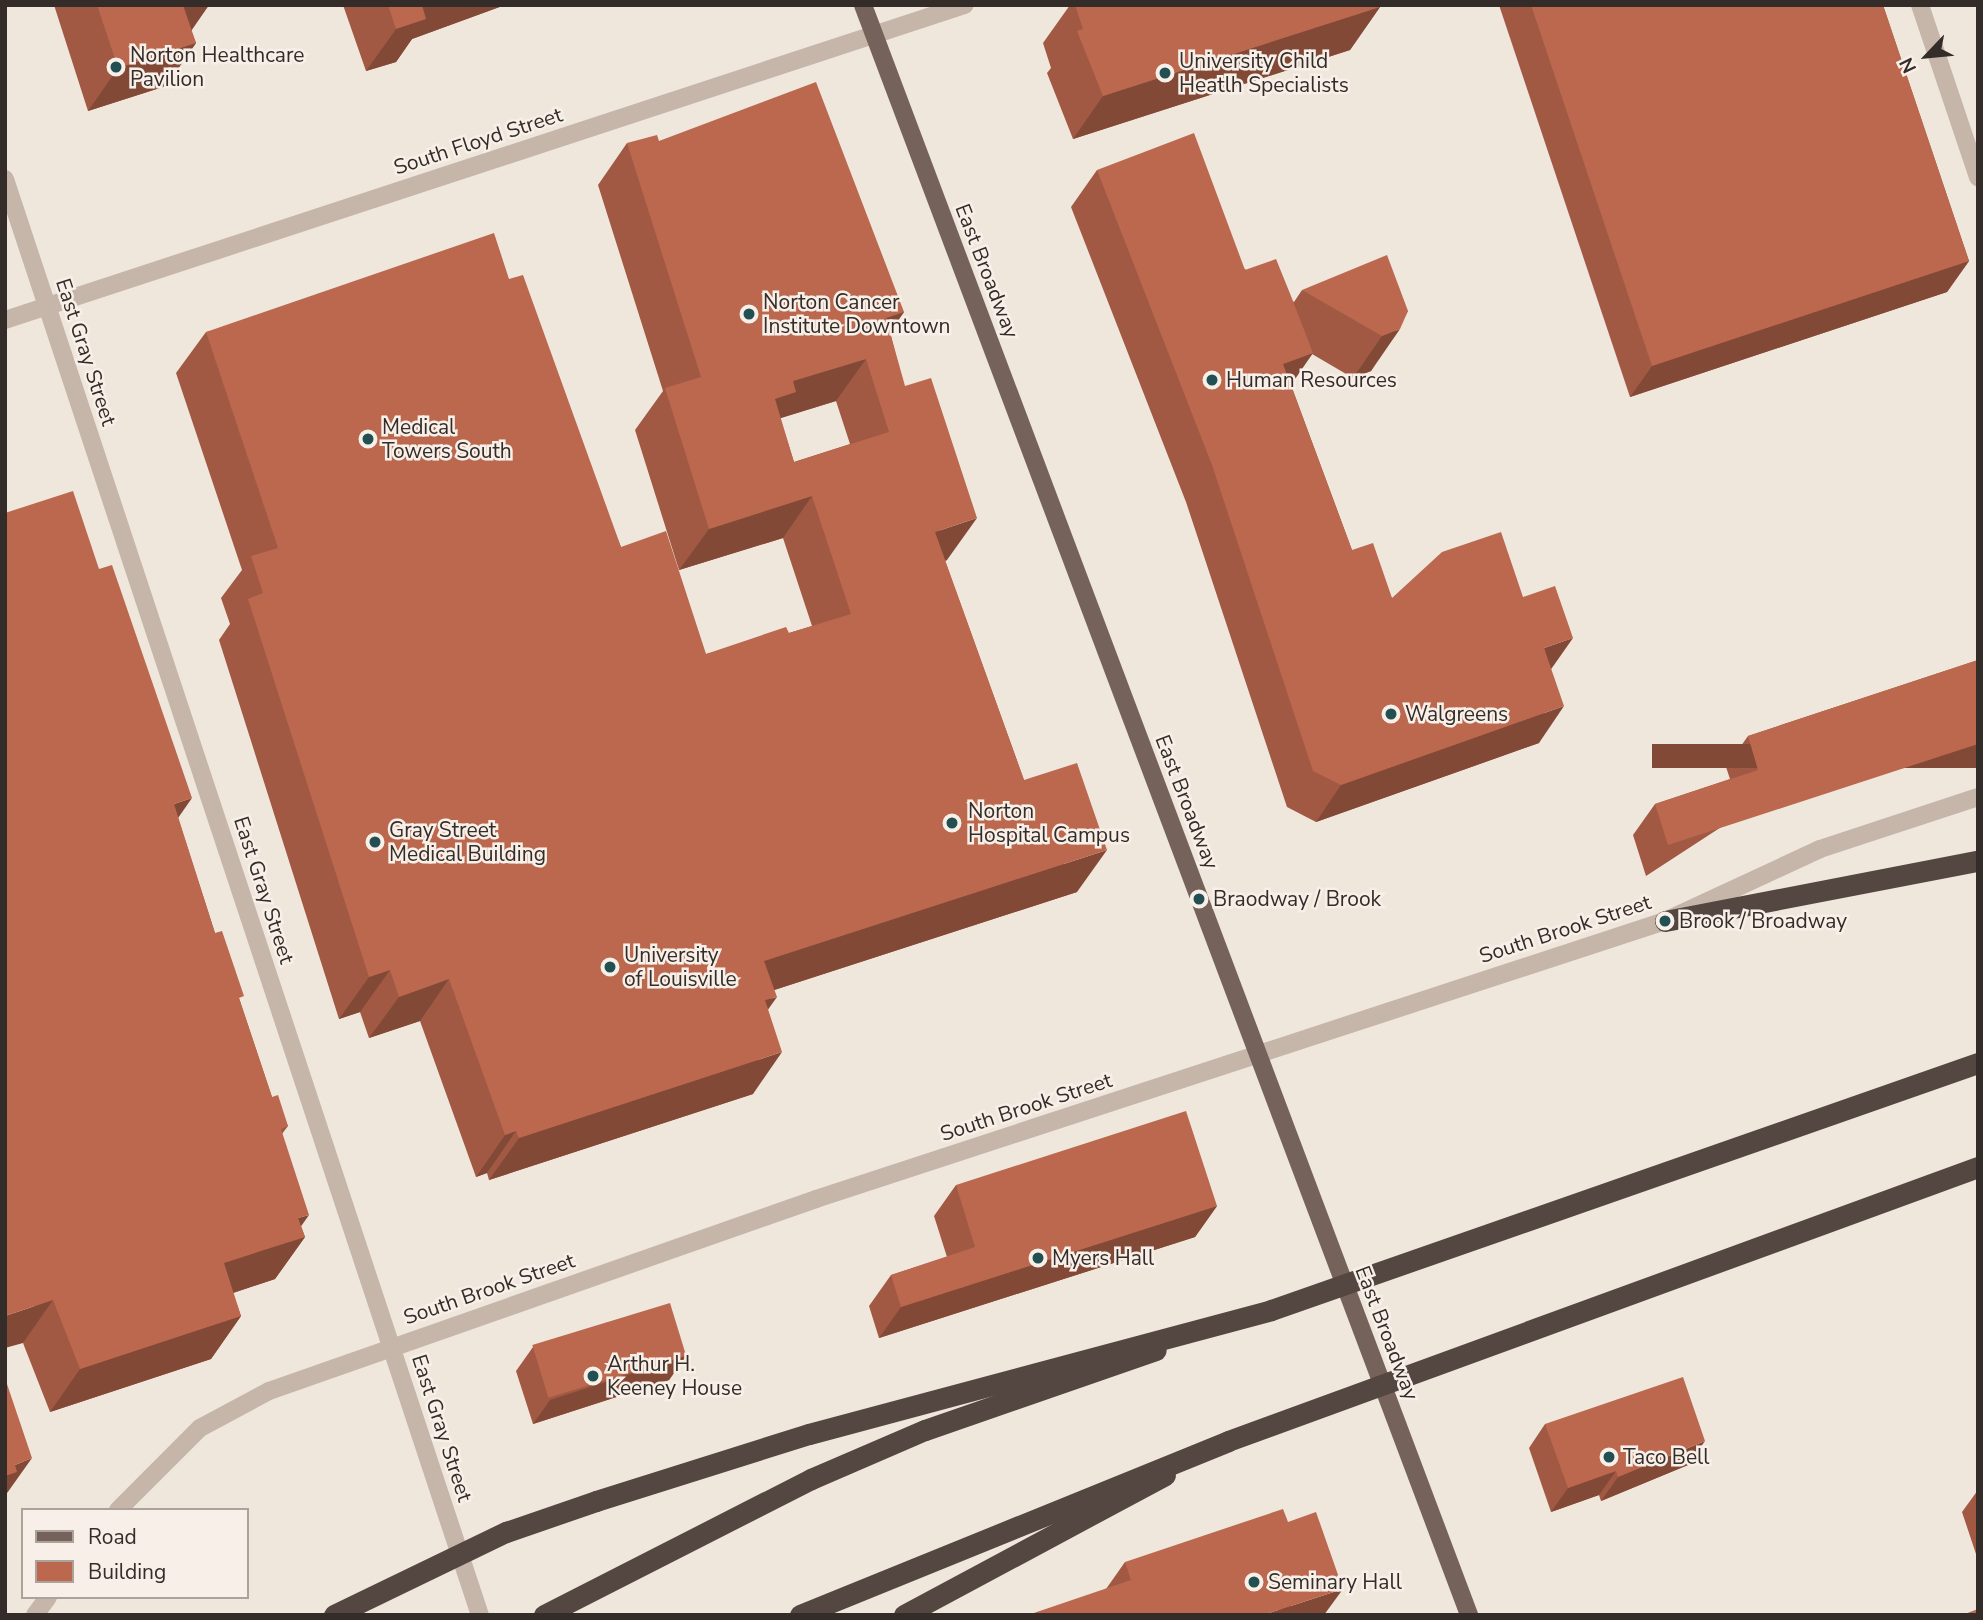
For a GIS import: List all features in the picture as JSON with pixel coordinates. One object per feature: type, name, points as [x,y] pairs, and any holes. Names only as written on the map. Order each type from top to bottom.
[{"type":"highway","points":[[1665,921],[1978,861]]},
{"type":"highway","points":[[544,1615],[706,1527],[925,1430],[1978,1063]]},
{"type":"highway","points":[[800,1615],[1228,1441],[1978,1167]]},
{"type":"highway","points":[[334,1615],[506,1532],[596,1501],[809,1434],[1271,1310]]},
{"type":"highway","points":[[904,1615],[1228,1441]]},
{"type":"main road","name":"East Broadway","points":[[863,5],[1469,1615]]},
{"type":"street","name":"South Floyd Street","points":[[5,320],[965,5]]},
{"type":"street","points":[[1920,5],[1978,177]]},
{"type":"street","name":"East Gray Street","points":[[5,179],[480,1615]]},
{"type":"street","name":"South Brook Street","points":[[120,1508],[200,1428],[269,1391],[391,1347],[1258,1055],[1665,921],[1820,849],[1978,797]]},
{"type":"street","points":[[35,1615],[47,1599]]},
{"type":"building","points":[[97,5],[183,5],[196,43],[118,68]]},
{"type":"building","points":[[388,5],[422,5],[426,19],[396,29]]},
{"type":"building","points":[[1075,5],[1380,7],[1103,96],[1077,31],[1083,29]]},
{"type":"building","points":[[1531,5],[1883,5],[1969,261],[1652,366]]},
{"type":"building","points":[[816,82],[904,312],[886,318],[905,386],[931,378],[977,518],[935,532],[1024,780],[1077,763],[1107,850],[764,961],[777,997],[765,1000],[782,1052],[519,1138],[516,1131],[505,1135],[449,979],[399,997],[390,970],[369,977],[248,599],[263,593],[251,556],[278,548],[206,332],[494,233],[509,279],[523,275],[621,547],[666,531],[706,654],[786,627],[789,633],[851,614],[812,496],[709,529],[665,388],[701,377],[627,143],[657,135],[659,141]],"holes":[[[866,359],[889,432],[794,462],[775,399],[796,392],[793,381]]]},
{"type":"building","points":[[1194,133],[1245,270],[1276,259],[1313,353],[1283,364],[1352,550],[1373,543],[1392,598],[1442,552],[1501,532],[1523,597],[1555,586],[1573,638],[1544,648],[1564,706],[1341,785],[1313,771],[1212,465],[1097,170]]},
{"type":"building","points":[[1387,255],[1408,311],[1400,329],[1382,336],[1302,290]]},
{"type":"building","points":[[73,491],[99,569],[112,565],[192,798],[174,804],[215,933],[222,931],[244,996],[239,998],[272,1097],[278,1095],[288,1126],[281,1129],[309,1215],[298,1218],[305,1237],[224,1263],[241,1316],[80,1369],[53,1300],[5,1316],[5,513]]},
{"type":"building","points":[[1978,660],[1978,744],[1668,845],[1655,804],[1758,770],[1748,736]]},
{"type":"building","name":"Myers Hall","points":[[1186,1111],[1217,1206],[901,1307],[891,1275],[975,1247],[956,1185]]},
{"type":"building","points":[[670,1303],[686,1356],[548,1398],[532,1345]]},
{"type":"building","name":"Taco Bell","points":[[1683,1377],[1705,1441],[1618,1477],[1616,1471],[1568,1488],[1545,1424]]},
{"type":"building","points":[[7,1384],[32,1458],[15,1465],[17,1472],[5,1476],[5,1385]]},
{"type":"building","points":[[1283,1509],[1288,1522],[1316,1512],[1343,1589],[1263,1615],[1028,1615],[1131,1580],[1125,1562]]},
{"type":"building","points":[[1978,1609],[1978,1615],[1962,1615]]},
{"type":"place","name":"Norton Healthcare Pavilion","points":[[116,67]]},
{"type":"place","name":"University Child Heatlh Specialists","points":[[1165,73]]},
{"type":"place","name":"Norton Cancer Institute Downtown","points":[[749,314]]},
{"type":"place","name":"Human Resources","points":[[1212,380]]},
{"type":"place","name":"Medical Towers South","points":[[368,439]]},
{"type":"place","name":"Walgreens","points":[[1391,714]]},
{"type":"place","name":"Norton Hospital Campus","points":[[952,823]]},
{"type":"place","name":"Gray Street Medical Building","points":[[375,842]]},
{"type":"place","name":"Braodway / Brook","points":[[1199,899]]},
{"type":"place","name":"Brook / Broadway","points":[[1665,921]]},
{"type":"place","name":"University of Louisville","points":[[610,967]]},
{"type":"place","name":"Myers Hall","points":[[1038,1258]]},
{"type":"place","name":"Arthur H. Keeney House","points":[[593,1376]]},
{"type":"place","name":"Taco Bell","points":[[1609,1457]]},
{"type":"place","name":"Seminary Hall","points":[[1254,1582]]}]
